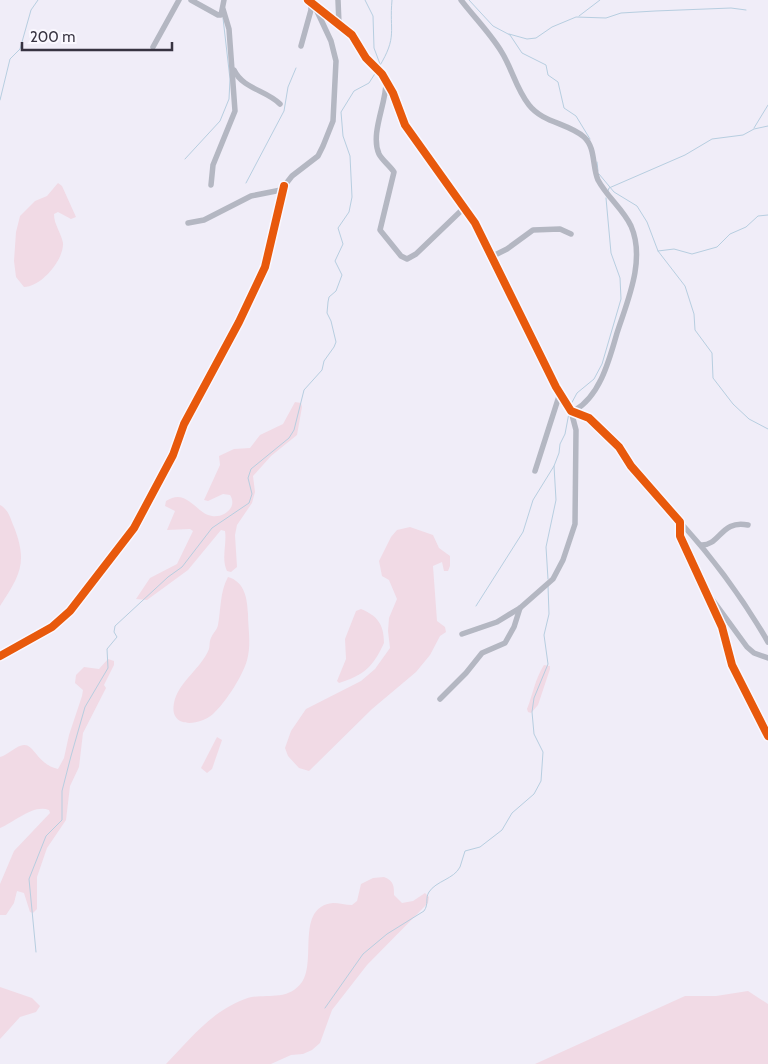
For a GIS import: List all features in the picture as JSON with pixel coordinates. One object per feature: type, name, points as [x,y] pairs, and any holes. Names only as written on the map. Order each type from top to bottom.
[{"type":"street","points":[[153,47],[179,0]]},
{"type":"street","points":[[192,0],[218,15],[221,15],[224,0]]},
{"type":"street","points":[[338,0],[340,24]]},
{"type":"street","points":[[461,0],[502,52],[529,105],[540,114],[575,130],[586,139],[600,183],[632,228],[635,249],[633,287],[608,367],[588,399],[572,411]]},
{"type":"street","points":[[311,3],[352,35],[366,58],[386,81],[405,125],[465,207],[560,393],[572,411],[576,430],[574,524],[563,560],[553,579],[520,608],[497,622],[462,634]]},
{"type":"street","points":[[301,46],[311,10],[311,3]]},
{"type":"street","points":[[188,223],[204,220],[251,196],[274,192],[284,186],[292,176],[318,156],[333,121],[335,52],[311,3]]},
{"type":"street","points":[[211,186],[213,165],[235,111],[235,89],[229,29],[223,9]]},
{"type":"street","points":[[231,64],[238,79],[273,97],[280,104]]},
{"type":"street","points":[[386,81],[386,98],[378,118],[377,146],[380,155],[394,172],[380,230],[402,256],[407,259],[416,254],[465,207]]},
{"type":"street","points":[[0,656],[52,627],[70,611],[134,528],[173,455],[184,424],[239,322],[265,268],[284,186]]},
{"type":"street","points":[[491,255],[506,249],[533,230],[560,229],[571,234]]},
{"type":"street","points":[[535,471],[560,393]]},
{"type":"street","points":[[572,411],[589,418],[619,447],[631,466],[701,545],[748,608],[768,642]]},
{"type":"street","points":[[680,522],[680,536],[692,565],[708,593],[747,647],[754,653],[768,658]]},
{"type":"street","points":[[701,545],[710,544],[729,526],[735,524],[748,525]]},
{"type":"street","points":[[708,593],[727,640],[732,665],[768,736]]},
{"type":"street","points":[[440,699],[466,673],[482,653],[505,643],[514,627],[520,608]]},
{"type":"shaded area","points":[[58,183],[62,186],[76,217],[71,219],[58,212],[54,214],[63,243],[60,257],[44,278],[31,286],[24,287],[16,277],[14,261],[16,232],[20,216],[35,201],[47,196]]},
{"type":"shaded area","points":[[295,402],[301,403],[302,407],[297,435],[271,456],[253,476],[255,492],[252,503],[237,525],[235,535],[237,567],[231,572],[227,571],[224,562],[225,531],[221,530],[188,570],[147,600],[136,599],[150,578],[177,564],[193,531],[190,529],[167,530],[175,511],[165,506],[166,501],[180,497],[212,516],[221,515],[228,511],[232,504],[230,495],[223,494],[208,501],[204,500],[220,465],[219,456],[234,449],[250,448],[260,435],[283,424]]},
{"type":"shaded area","points":[[0,505],[7,512],[14,527],[21,550],[21,560],[13,586],[0,606]]},
{"type":"shaded area","points":[[410,527],[433,535],[439,548],[450,556],[448,571],[444,571],[442,562],[433,566],[437,621],[445,627],[446,632],[440,636],[430,655],[416,672],[372,709],[309,771],[299,768],[288,756],[285,748],[291,731],[306,709],[361,681],[375,669],[390,648],[389,618],[397,599],[389,580],[382,576],[379,561],[391,537],[397,530]]},
{"type":"shaded area","points":[[228,577],[234,579],[242,587],[246,597],[249,651],[246,663],[234,687],[213,714],[200,721],[186,723],[176,717],[174,703],[176,695],[201,663],[209,649],[210,639],[218,625],[222,594]]},
{"type":"shaded area","points":[[361,609],[372,615],[379,622],[383,631],[384,643],[376,658],[367,669],[355,677],[339,683],[337,681],[346,659],[345,639],[356,611]]},
{"type":"shaded area","points":[[108,659],[114,661],[114,665],[104,685],[106,688],[83,733],[79,767],[70,786],[66,820],[47,848],[37,877],[37,909],[33,913],[30,912],[24,893],[17,891],[14,903],[6,915],[0,915],[0,884],[14,851],[50,813],[49,810],[43,809],[30,811],[0,828],[0,757],[24,745],[31,748],[51,767],[58,769],[64,758],[69,735],[82,696],[83,690],[75,683],[76,675],[84,667],[99,669]]},
{"type":"shaded area","points":[[544,665],[550,666],[550,669],[538,705],[531,713],[527,709],[536,681]]},
{"type":"shaded area","points":[[217,737],[222,740],[212,769],[207,773],[201,768]]},
{"type":"shaded area","points":[[384,877],[392,882],[394,895],[402,903],[413,901],[425,893],[429,897],[428,903],[367,965],[332,1010],[320,1043],[312,1050],[303,1054],[291,1055],[271,1064],[166,1064],[212,1018],[233,1004],[252,997],[282,995],[296,988],[302,982],[306,973],[310,924],[314,914],[321,907],[333,903],[352,905],[357,901],[361,884],[373,878]]},
{"type":"shaded area","points":[[0,987],[32,998],[40,1006],[36,1012],[20,1017],[0,1039]]},
{"type":"shaded area","points":[[748,991],[768,1004],[768,1064],[535,1064],[685,996],[716,996]]},
{"type":"waterway","points":[[0,100],[10,59],[20,49],[31,10],[38,0]]},
{"type":"waterway","points":[[365,0],[373,16],[374,48],[380,64]]},
{"type":"waterway","points":[[379,67],[391,41],[392,0]]},
{"type":"waterway","points":[[469,0],[493,26],[510,35],[522,53],[546,65],[548,75],[558,82],[564,108],[576,116],[590,139]]},
{"type":"waterway","points":[[579,16],[600,0]]},
{"type":"waterway","points":[[509,34],[527,39],[536,38],[552,27],[576,17],[606,18],[621,13],[655,11],[731,8],[746,10]]},
{"type":"waterway","points":[[185,159],[220,121],[229,99],[230,79],[223,18]]},
{"type":"waterway","points":[[246,183],[284,111],[288,87],[296,68]]},
{"type":"waterway","points":[[36,952],[29,879],[46,836],[62,820],[62,791],[71,756],[85,707],[108,668],[107,649],[117,637],[114,632],[115,626],[168,577],[182,567],[212,528],[249,503],[252,494],[248,478],[251,469],[289,438],[294,430],[304,390],[322,370],[324,361],[336,342],[327,313],[328,302],[329,297],[336,291],[342,275],[335,261],[343,244],[338,228],[349,212],[352,197],[350,156],[343,136],[341,112],[354,91],[369,83],[376,72]]},
{"type":"waterway","points":[[754,128],[768,105]]},
{"type":"waterway","points":[[608,191],[609,188],[685,155],[712,139],[743,135],[754,129],[768,126]]},
{"type":"waterway","points":[[597,162],[598,171]]},
{"type":"waterway","points":[[599,174],[614,192],[637,206],[647,222],[658,251],[685,286],[694,314],[695,330],[712,353],[713,378],[733,404],[749,419],[768,429]]},
{"type":"waterway","points":[[570,406],[577,393],[594,379],[602,364],[621,299],[620,278],[611,253],[606,198]]},
{"type":"waterway","points":[[658,251],[674,249],[692,254],[717,247],[730,234],[746,227],[758,216],[768,215]]},
{"type":"waterway","points":[[548,579],[546,547],[556,500],[554,466],[565,434],[569,413]]},
{"type":"waterway","points":[[476,606],[523,532],[533,500],[554,466]]},
{"type":"waterway","points":[[325,1008],[363,954],[387,934],[424,911],[429,892],[457,871],[465,851],[480,847],[502,830],[512,813],[534,794],[541,781],[543,752],[534,734],[532,712],[534,698],[548,664],[544,635],[549,614],[548,586]]},
{"type":"cycle path","points":[[308,0],[352,35],[366,58],[382,74],[393,93],[405,125],[475,223],[556,387],[571,411],[589,418],[619,447],[631,466],[680,522],[680,536],[722,627],[732,665],[768,736]]},
{"type":"cycle path","points":[[0,656],[52,627],[70,611],[134,528],[173,455],[184,424],[239,322],[265,267],[284,186]]}]
